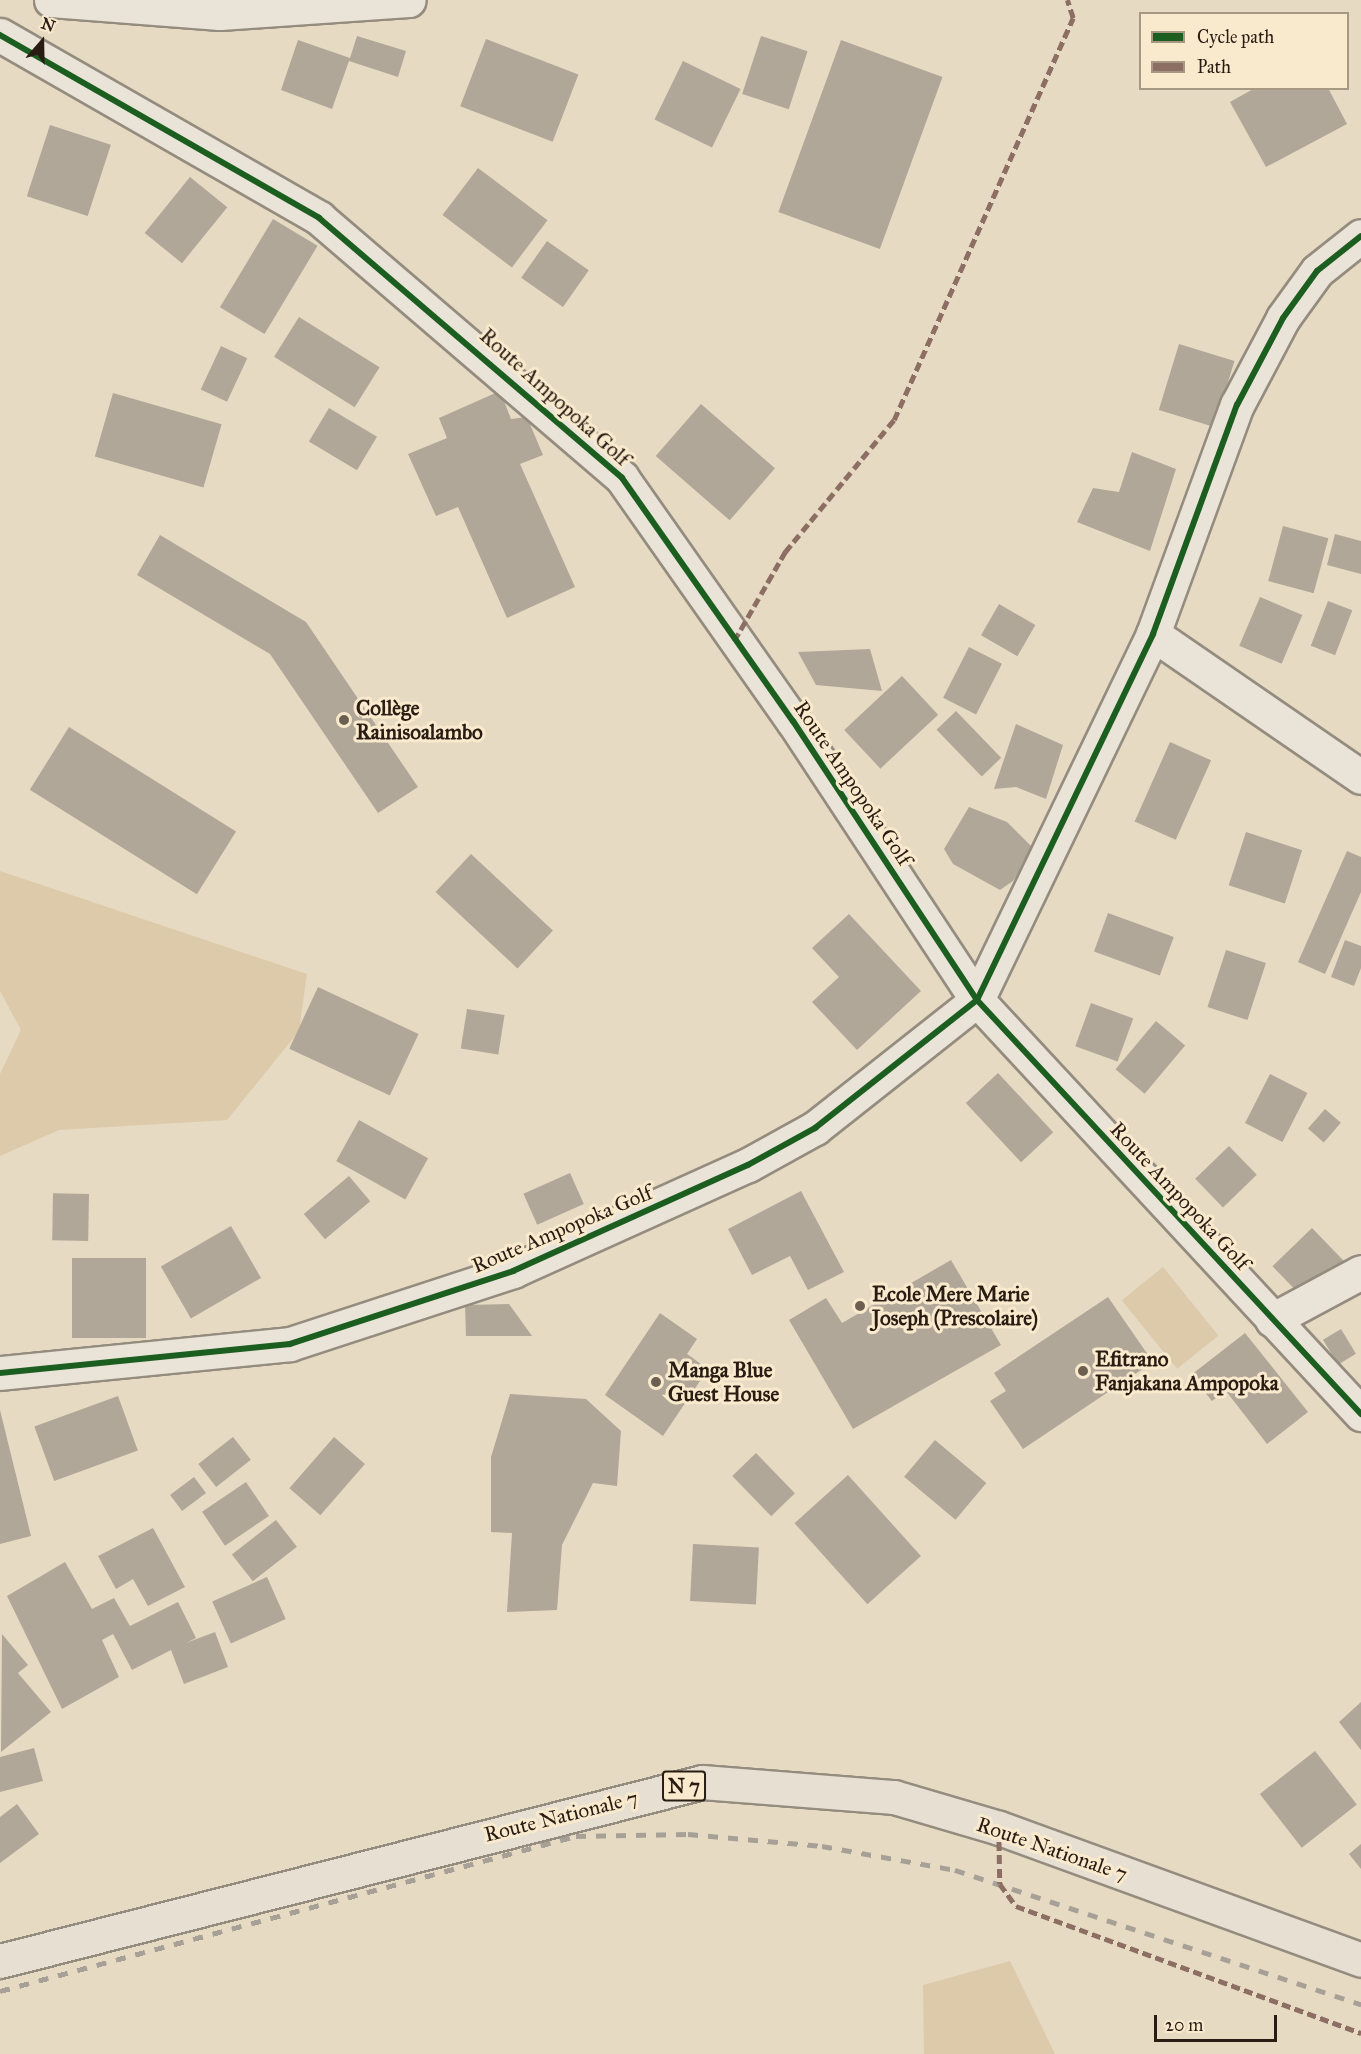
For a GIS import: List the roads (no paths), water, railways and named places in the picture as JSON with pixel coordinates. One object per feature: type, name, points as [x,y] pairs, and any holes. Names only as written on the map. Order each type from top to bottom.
[{"type":"main road","name":"Route Nationale 7","points":[[0,1961],[702,1782],[894,1797],[999,1828],[1361,1959]]},
{"type":"street","points":[[51,0],[222,6],[409,0]]},
{"type":"street","name":"Route Ampopoka Golf","points":[[0,35],[319,218],[622,478],[793,721],[977,1000],[1361,1414]]},
{"type":"street","points":[[977,1000],[1153,634],[1237,405],[1283,318],[1317,272],[1361,236]]},
{"type":"street","points":[[1153,634],[1361,777]]},
{"type":"street","name":"Route Ampopoka Golf","points":[[0,1373],[290,1344],[513,1271],[748,1165],[815,1128],[977,1000]]},
{"type":"street","points":[[1272,1320],[1361,1272]]},
{"type":"railway","points":[[0,1991],[576,1836],[688,1834],[822,1846],[955,1870],[1361,2004]]},
{"type":"place","name":"Collège Rainisoalambo","points":[[344,720]]},
{"type":"place","name":"Ecole Mere Marie Joseph (Prescolaire)","points":[[860,1306]]},
{"type":"place","name":"Efitrano Fanjakana Ampopoka","points":[[1083,1371]]},
{"type":"place","name":"Manga Blue Guest House","points":[[656,1382]]}]
